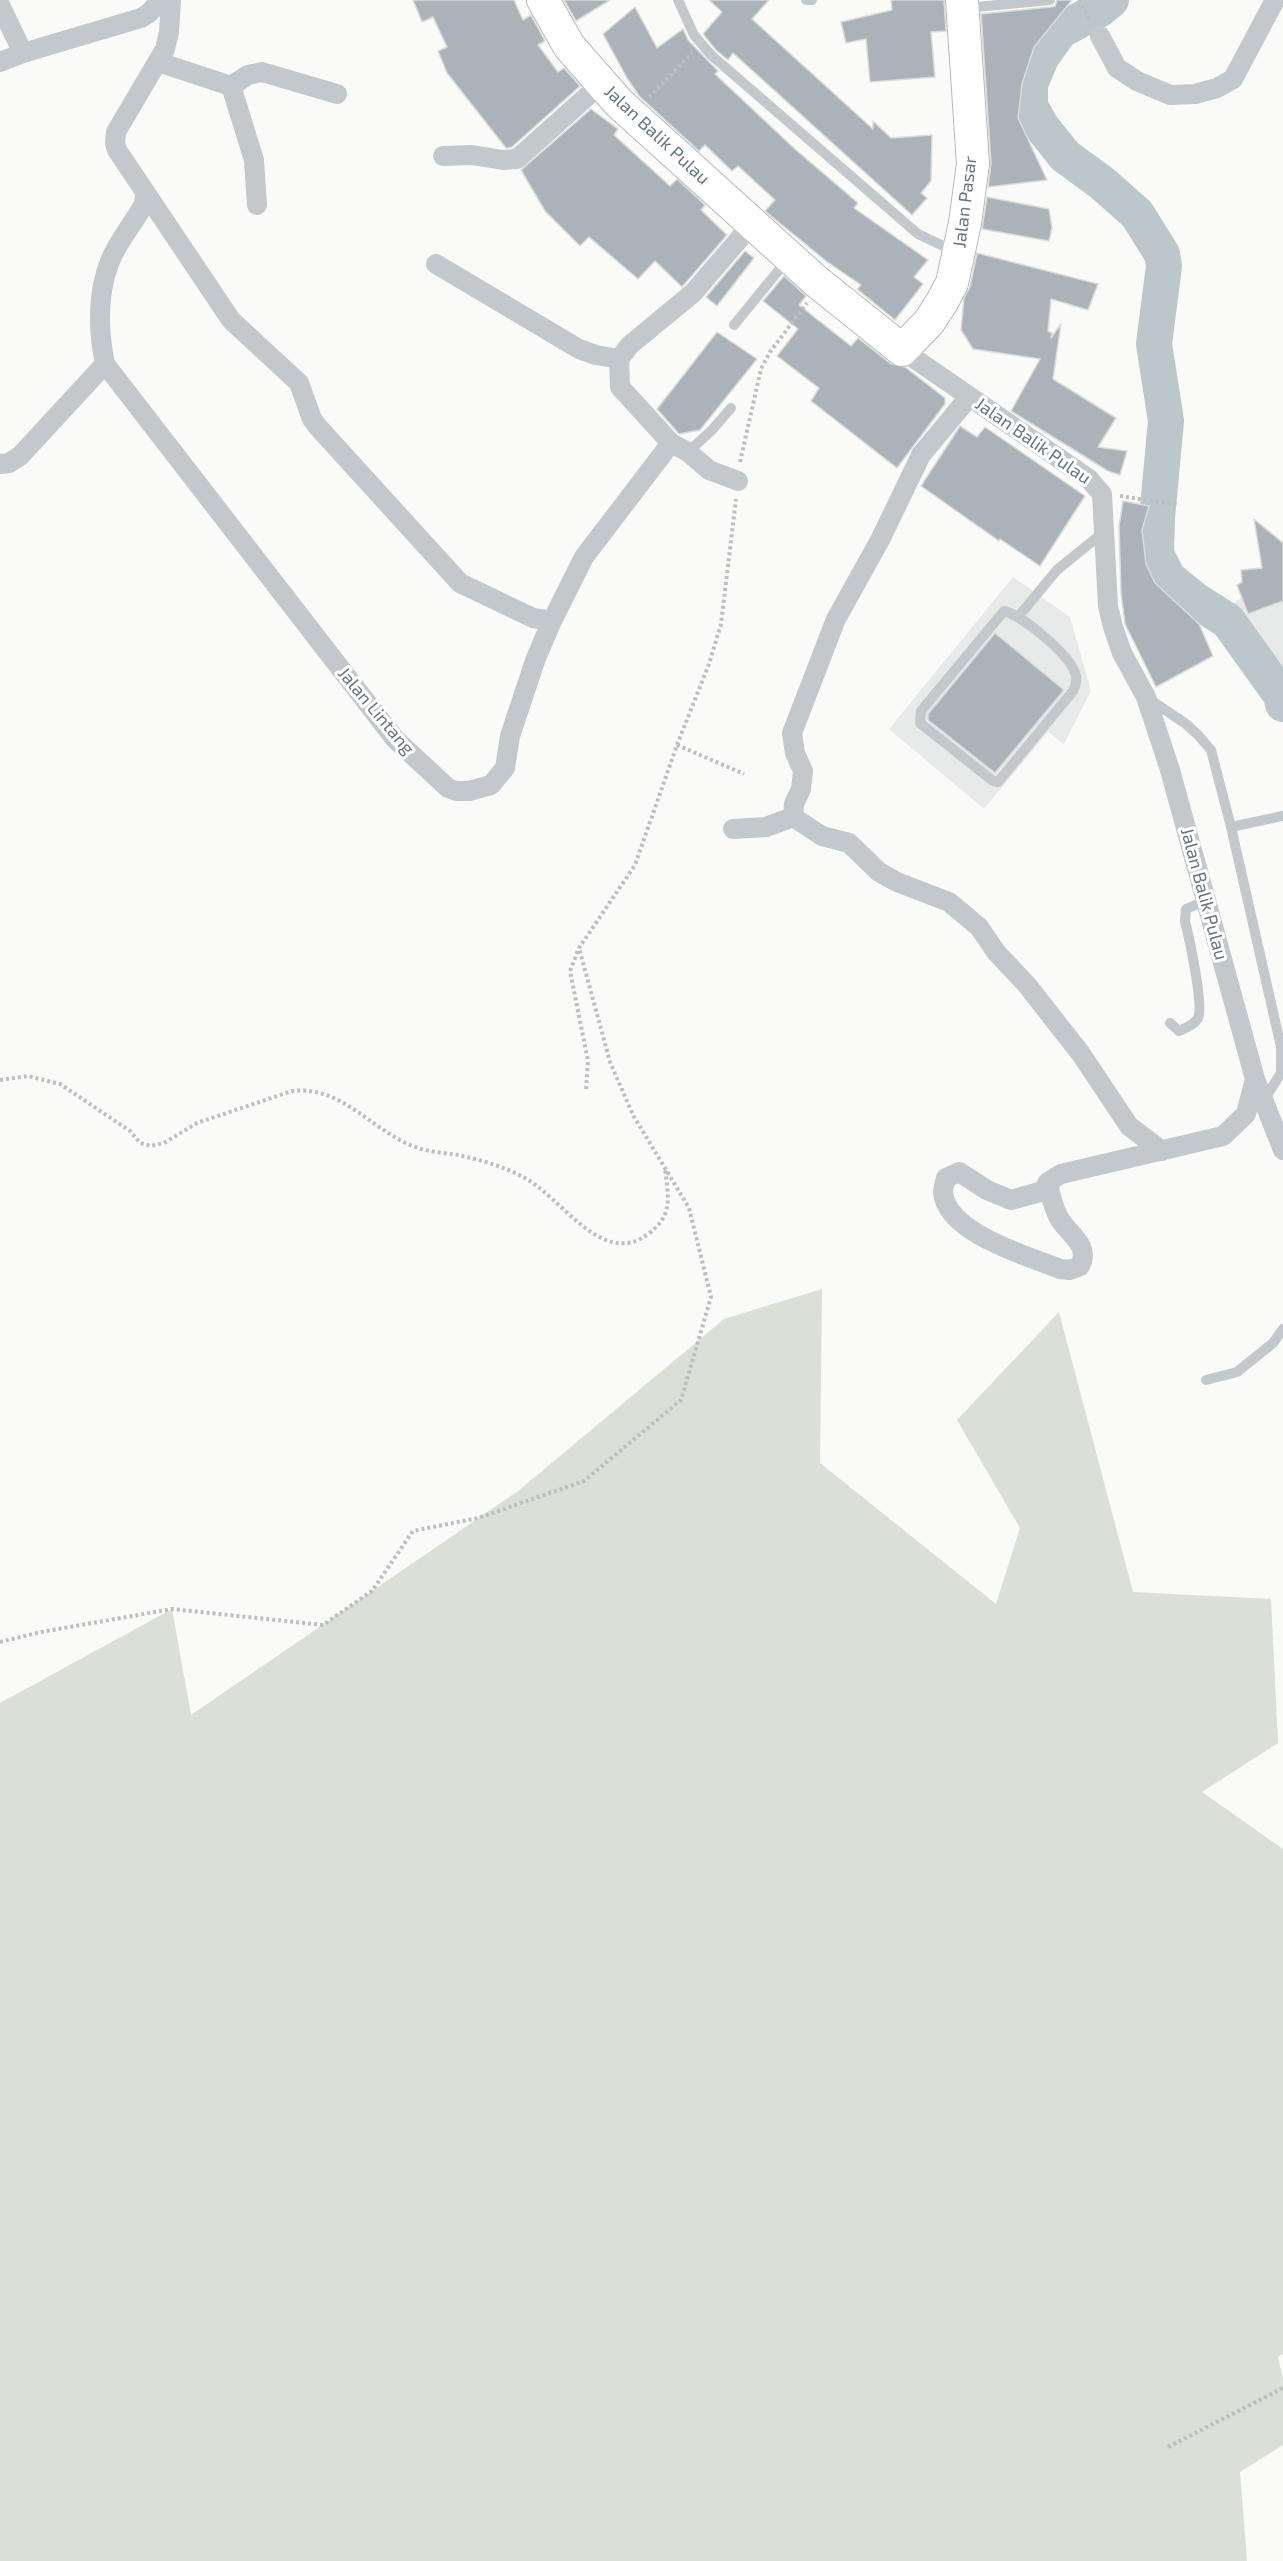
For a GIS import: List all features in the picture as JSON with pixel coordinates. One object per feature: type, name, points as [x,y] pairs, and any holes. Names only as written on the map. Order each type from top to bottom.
[{"type":"main road","name":"Jalan Balik Pulau","points":[[543,0],[569,45],[632,114],[820,285],[902,350]]},
{"type":"main road","name":"Jalan Pasar","points":[[902,350],[940,306],[951,283],[959,253],[973,164],[962,4]]},
{"type":"street","points":[[0,62],[141,18],[161,0]]},
{"type":"street","points":[[171,0],[169,32],[158,62],[116,132],[115,142],[145,195],[231,320],[293,376],[299,383],[312,419],[318,427],[460,583],[533,618],[552,621]]},
{"type":"street","points":[[1100,36],[1118,68],[1137,81],[1170,95],[1196,94],[1217,88],[1233,79],[1275,0]]},
{"type":"street","points":[[0,4],[23,53]]},
{"type":"street","points":[[158,62],[231,86]]},
{"type":"street","points":[[231,86],[248,75],[262,72],[337,94]]},
{"type":"street","points":[[443,156],[472,155],[503,160],[517,159],[602,83]]},
{"type":"street","points":[[231,86],[254,160],[258,205]]},
{"type":"street","points":[[0,464],[9,463],[20,456],[105,364],[99,318],[110,260],[144,204],[145,195]]},
{"type":"street","points":[[738,481],[709,470],[679,448],[620,387],[619,359],[630,345],[693,294],[753,223]]},
{"type":"street","points":[[436,264],[579,349],[619,359]]},
{"type":"street","name":"Jalan Balik Pulau","points":[[902,350],[1089,479],[1102,494],[1108,606],[1113,627],[1122,653],[1146,697],[1170,770],[1255,1079],[1283,1150]]},
{"type":"street","name":"Jalan Lintang","points":[[105,364],[395,739],[448,788],[456,791],[469,791],[491,785],[505,768],[510,736],[536,658],[584,557],[679,448]]},
{"type":"street","points":[[793,817],[794,804],[801,789],[803,771],[795,753],[792,733],[836,619],[879,540],[921,455],[969,397]]},
{"type":"street","points":[[733,829],[766,827],[793,817]]},
{"type":"street","points":[[793,817],[822,836],[849,843],[879,872],[897,882],[949,902],[979,927],[996,952],[1027,986],[1081,1054],[1129,1126],[1162,1151]]},
{"type":"street","points":[[1048,1182],[1051,1201],[1060,1220],[1080,1243],[1084,1252],[1080,1266],[1070,1270],[1060,1269],[970,1231],[948,1208],[943,1191],[946,1179],[959,1172],[987,1190],[1011,1200],[1043,1191],[1048,1182],[1070,1172],[1223,1136],[1246,1114],[1255,1079]]},
{"type":"lane","points":[[678,0],[694,35],[702,46],[918,234],[959,253]]},
{"type":"lane","points":[[806,0],[812,0]]},
{"type":"lane","points":[[962,4],[1050,0]]},
{"type":"lane","points":[[734,325],[790,256]]},
{"type":"lane","points":[[679,448],[712,430],[731,408]]},
{"type":"lane","points":[[1018,617],[1057,570],[1105,531]]},
{"type":"lane","points":[[1004,611],[1018,617],[1069,660],[1076,673],[1077,682],[1074,691],[998,782],[993,781],[920,723],[919,718],[921,711],[999,615],[1004,611]]},
{"type":"lane","points":[[1146,697],[1186,724],[1210,750],[1231,826],[1281,1047],[1282,1074],[1264,1100]]},
{"type":"lane","points":[[1231,826],[1283,816]]},
{"type":"lane","points":[[1170,1023],[1179,1031],[1190,1026],[1199,1016],[1200,1000],[1185,921],[1186,909],[1205,901]]},
{"type":"lane","points":[[1206,1380],[1238,1372],[1273,1343],[1283,1329]]},
{"type":"path","points":[[1079,0],[1082,5]]},
{"type":"path","points":[[632,114],[686,58],[702,46]]},
{"type":"path","points":[[586,1089],[588,1061],[570,970],[579,948],[635,865],[677,745],[709,664],[721,624],[738,481],[761,369],[770,352],[820,285]]},
{"type":"path","points":[[1102,494],[1179,505]]},
{"type":"path","points":[[677,745],[744,774]]},
{"type":"path","points":[[0,1642],[41,1632],[172,1610],[323,1624],[372,1591],[413,1531],[478,1518],[584,1481],[681,1400],[711,1297],[689,1208],[633,1115],[610,1062],[579,948]]},
{"type":"path","points":[[0,1080],[28,1076],[60,1084],[130,1131],[140,1143],[151,1146],[164,1143],[197,1123],[292,1091],[308,1089],[347,1103],[379,1127],[418,1148],[503,1167],[523,1177],[541,1187],[591,1233],[608,1243],[620,1245],[643,1238],[659,1226],[667,1213],[668,1196],[664,1166]]},
{"type":"path","points":[[1168,2447],[1283,2388]]},
{"type":"shaded area","points":[[1255,523],[1264,527],[1283,543],[1283,679],[1230,605],[1241,598],[1237,585],[1242,582],[1241,570],[1261,567]]},
{"type":"shaded area","points":[[1013,577],[1070,617],[1091,691],[1064,744],[1048,732],[984,809],[889,729]]},
{"type":"shaded area","points":[[822,1289],[820,1463],[996,1604],[1020,1528],[957,1420],[1059,1312],[1133,1592],[1271,1599],[1278,1743],[1202,1792],[1283,1849],[1283,2354],[1278,2357],[1283,2379],[1283,2445],[1240,2472],[1247,2561],[0,2561],[0,1703],[172,1609],[191,1715],[518,1491],[724,1319]]},
{"type":"building","points":[[413,0],[514,0],[523,20],[531,15],[545,41],[538,45],[558,72],[564,68],[580,86],[512,147],[506,148],[447,73],[438,51],[447,47],[433,17],[422,22]]},
{"type":"building","points":[[564,0],[610,0],[576,21]]},
{"type":"building","points":[[709,0],[769,0],[752,19],[873,129],[873,121],[891,138],[932,135],[931,181],[921,193],[927,198],[912,215],[733,53],[728,60],[716,50],[703,34],[722,12]]},
{"type":"building","points":[[891,0],[944,0],[946,31],[931,32],[935,77],[870,82],[866,39],[846,43],[841,22],[892,10]]},
{"type":"building","points":[[1057,0],[1072,0],[1034,47],[1022,84],[1018,118],[1047,180],[988,187],[991,163],[981,14],[1051,7],[1055,6]]},
{"type":"building","points":[[635,7],[657,48],[683,29],[688,40],[718,71],[715,74],[796,150],[858,203],[854,208],[928,260],[914,277],[923,284],[895,320],[857,289],[861,285],[826,261],[765,211],[775,200],[738,166],[732,171],[705,145],[699,151],[639,96],[603,34]]},
{"type":"building","points":[[591,109],[618,129],[614,135],[670,186],[677,179],[705,205],[701,210],[727,235],[682,287],[655,261],[638,279],[589,237],[580,246],[545,211],[521,170]]},
{"type":"building","points":[[987,197],[1049,209],[1052,228],[1049,241],[982,229]]},
{"type":"building","points":[[745,251],[754,258],[717,306],[706,297]]},
{"type":"building","points":[[977,253],[1098,284],[1088,310],[1051,299],[1048,331],[1052,333],[1051,338],[1061,324],[1053,379],[1116,418],[1098,447],[1127,451],[1120,475],[1108,471],[1011,411],[1040,359],[973,349],[961,330],[964,298],[970,287]]},
{"type":"building","points":[[784,276],[806,296],[799,305],[851,346],[858,338],[891,364],[905,367],[945,398],[945,404],[897,468],[811,401],[819,388],[777,356],[798,329],[763,301]]},
{"type":"building","points":[[717,332],[757,359],[700,430],[679,434],[657,409]]},
{"type":"building","points":[[960,426],[977,437],[985,427],[1085,496],[1040,566],[1000,539],[999,541],[921,486]]},
{"type":"building","points":[[1123,501],[1149,506],[1142,530],[1146,564],[1155,583],[1199,624],[1213,656],[1156,687],[1125,624],[1121,593],[1119,526]]},
{"type":"building","points":[[1254,519],[1283,543],[1283,601],[1248,614],[1237,585],[1242,582],[1241,570],[1262,568]]},
{"type":"building","points":[[995,633],[1064,690],[995,773],[928,720],[928,714]]},
{"type":"waterway","points":[[1111,0],[1100,9],[1060,31],[1042,56],[1030,84],[1030,106],[1041,126],[1065,156],[1102,183],[1137,214],[1162,254],[1164,266],[1154,344],[1166,421],[1156,554],[1168,578],[1195,600],[1228,621],[1281,695],[1283,704]]}]
